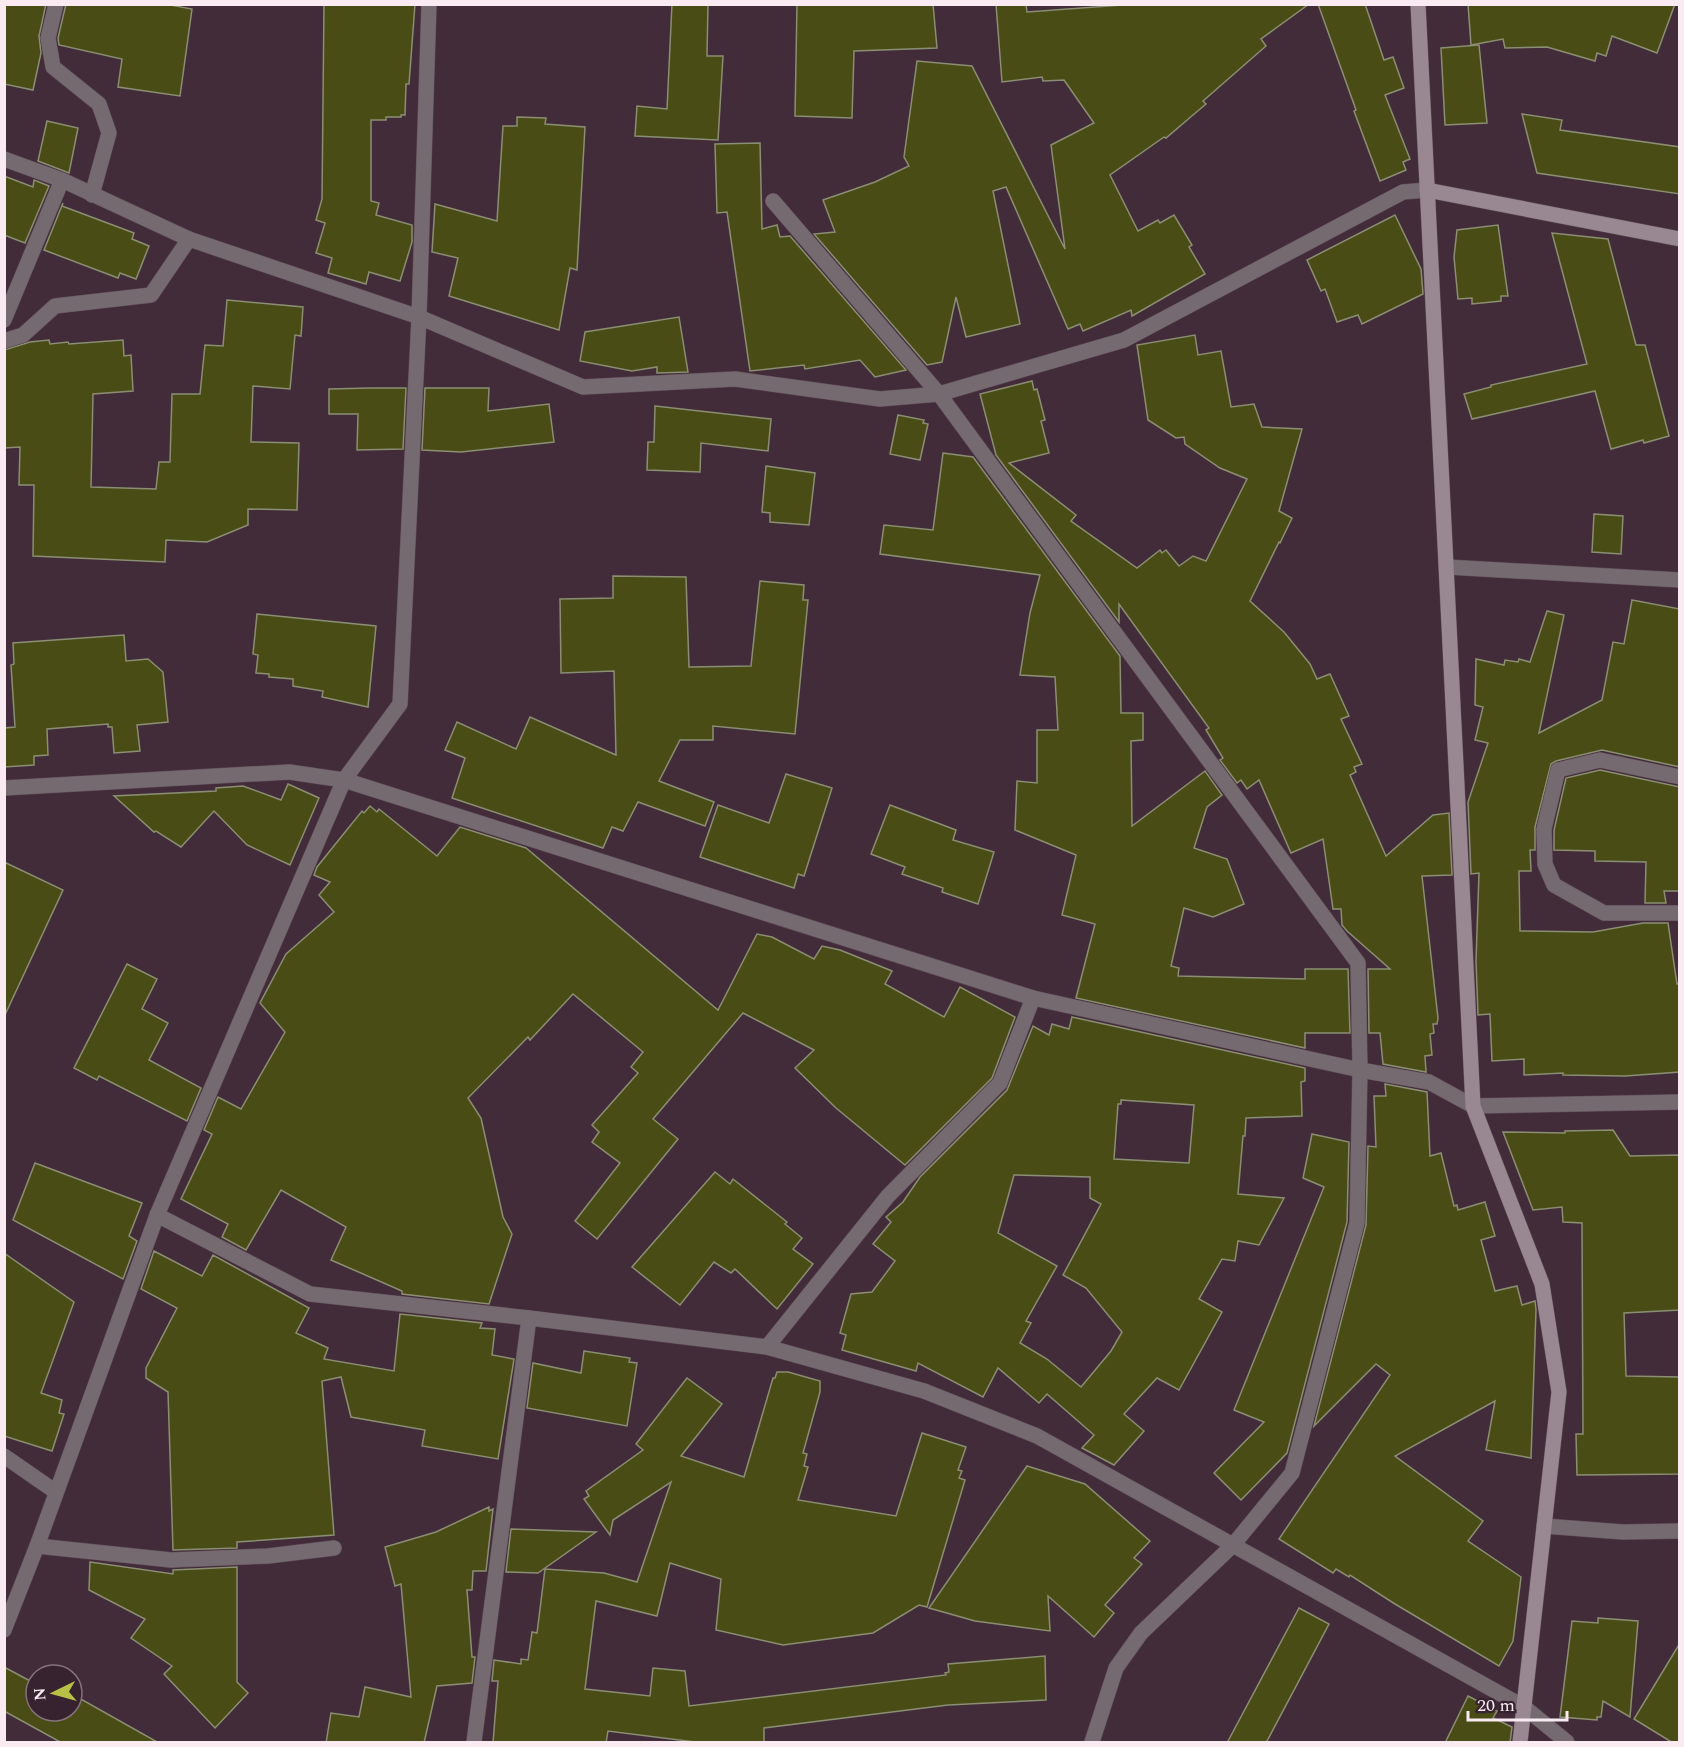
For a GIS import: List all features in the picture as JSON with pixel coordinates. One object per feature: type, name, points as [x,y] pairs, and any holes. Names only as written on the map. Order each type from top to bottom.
[{"type":"street","points":[[56,4],[48,38],[53,67],[99,104],[109,133],[92,195]]},
{"type":"street","points":[[4,1630],[57,1492],[157,1215],[344,780],[400,704],[419,317],[429,4]]},
{"type":"street","points":[[1418,4],[1473,1106],[1542,1284],[1559,1392],[1520,1743]]},
{"type":"street","points":[[4,159],[62,180],[189,239],[419,317],[583,387],[735,379],[880,399],[939,394],[1124,340],[1403,192],[1427,190],[1680,238]]},
{"type":"street","points":[[4,320],[62,180]]},
{"type":"street","points":[[773,201],[939,394],[1358,963],[1360,1070],[1357,1223],[1292,1473],[1233,1545],[1141,1633],[1116,1668],[1092,1743]]},
{"type":"street","points":[[4,341],[23,334],[55,306],[151,295],[189,239]]},
{"type":"street","points":[[1447,567],[1680,580]]},
{"type":"street","points":[[1680,777],[1600,760],[1557,770],[1544,829],[1545,864],[1554,885],[1604,913],[1680,913]]},
{"type":"street","points":[[4,788],[289,772],[344,780],[1033,998],[1360,1070],[1429,1082],[1473,1106],[1680,1102]]},
{"type":"street","points":[[767,1347],[888,1196],[1000,1083],[1033,998]]},
{"type":"street","points":[[157,1215],[310,1294],[767,1347],[924,1391],[1037,1436],[1524,1707],[1567,1743]]},
{"type":"street","points":[[474,1743],[529,1318]]},
{"type":"street","points":[[4,1456],[57,1492]]},
{"type":"street","points":[[1544,1526],[1623,1532],[1680,1531]]},
{"type":"street","points":[[37,1546],[171,1560],[268,1556],[334,1548]]},
{"type":"building","points":[[4,4],[46,4],[39,36],[41,53],[33,90],[4,84]]},
{"type":"building","points":[[66,4],[165,4],[192,9],[180,96],[118,87],[122,59],[59,45],[58,38]]},
{"type":"building","points":[[324,4],[415,4],[405,115],[386,117],[386,120],[371,120],[371,201],[379,203],[376,215],[412,225],[412,242],[400,281],[369,272],[366,284],[328,273],[332,258],[316,253],[325,223],[316,220],[322,199]]},
{"type":"building","points":[[672,4],[708,4],[707,56],[723,56],[718,140],[635,136],[637,106],[667,109]]},
{"type":"building","points":[[797,4],[933,4],[937,48],[854,51],[852,118],[795,116]]},
{"type":"building","points":[[996,4],[1026,4],[1027,12],[1136,4],[1309,4],[1261,39],[1266,46],[1203,101],[1206,104],[1166,138],[1164,137],[1110,175],[1138,231],[1158,220],[1160,223],[1174,215],[1192,245],[1189,247],[1205,274],[1132,316],[1131,310],[1083,331],[1080,324],[1068,329],[1006,187],[993,191],[1020,324],[966,337],[956,297],[942,362],[927,365],[814,234],[835,232],[823,200],[875,182],[909,166],[904,157],[917,61],[972,66],[1065,249],[1051,145],[1094,123],[1064,80],[1043,81],[1042,77],[1002,82]]},
{"type":"building","points":[[1318,4],[1365,4],[1384,60],[1393,57],[1404,88],[1385,95],[1410,159],[1403,162],[1406,170],[1380,181]]},
{"type":"building","points":[[1468,4],[1675,4],[1657,53],[1612,36],[1606,56],[1597,53],[1595,61],[1547,47],[1505,48],[1503,39],[1471,45]]},
{"type":"building","points":[[1479,45],[1487,123],[1445,125],[1441,48]]},
{"type":"building","points":[[1522,114],[1562,120],[1560,130],[1680,147],[1680,194],[1537,173]]},
{"type":"building","points":[[517,117],[546,118],[545,124],[585,127],[577,270],[570,268],[559,330],[449,296],[458,258],[432,252],[435,204],[497,221],[503,126],[517,126]]},
{"type":"building","points":[[47,121],[78,128],[69,173],[38,161]]},
{"type":"building","points":[[760,143],[762,229],[777,225],[780,237],[790,236],[906,370],[875,377],[860,360],[805,369],[804,365],[750,371],[727,212],[717,213],[715,144]]},
{"type":"building","points":[[4,176],[33,187],[34,180],[49,186],[25,243],[4,235]]},
{"type":"building","points":[[63,203],[62,206],[134,233],[132,239],[149,246],[136,279],[120,273],[118,278],[44,250]]},
{"type":"building","points":[[1395,215],[1421,269],[1423,294],[1362,324],[1358,315],[1337,322],[1325,289],[1321,291],[1307,260]]},
{"type":"building","points":[[1498,225],[1508,296],[1501,296],[1501,301],[1472,304],[1472,298],[1458,299],[1454,257],[1457,230]]},
{"type":"building","points":[[1552,233],[1608,239],[1636,345],[1645,345],[1669,436],[1611,449],[1595,391],[1472,419],[1464,394],[1491,387],[1491,385],[1587,364]]},
{"type":"building","points":[[227,300],[303,307],[301,336],[295,335],[290,389],[253,386],[251,442],[299,443],[297,510],[248,509],[248,525],[207,542],[166,540],[165,562],[33,556],[34,485],[19,485],[20,447],[4,448],[4,350],[30,342],[49,340],[50,344],[68,342],[69,344],[123,340],[124,356],[131,355],[133,391],[93,394],[91,487],[156,489],[159,462],[170,462],[172,394],[200,394],[205,345],[223,346]]},
{"type":"building","points":[[679,317],[688,372],[657,373],[657,367],[632,371],[580,361],[585,332]]},
{"type":"building","points":[[1195,335],[1198,355],[1221,351],[1231,407],[1254,404],[1262,427],[1302,429],[1279,511],[1292,518],[1250,601],[1284,632],[1310,664],[1317,679],[1330,674],[1349,716],[1341,719],[1362,764],[1354,767],[1356,772],[1350,775],[1386,856],[1433,815],[1449,813],[1452,875],[1422,876],[1438,1018],[1437,1024],[1433,1024],[1434,1033],[1430,1034],[1432,1055],[1425,1056],[1426,1072],[1383,1064],[1380,1033],[1369,1033],[1368,969],[1390,969],[1342,925],[1341,909],[1333,909],[1323,839],[1291,853],[1259,780],[1247,789],[1241,780],[1237,783],[1220,760],[1223,758],[1206,730],[1209,728],[1119,604],[1119,622],[996,455],[980,394],[1032,381],[1034,390],[1037,389],[1045,420],[1041,421],[1049,453],[1009,463],[1076,515],[1071,521],[1137,568],[1160,550],[1162,553],[1166,550],[1179,566],[1193,556],[1206,561],[1247,479],[1220,468],[1185,444],[1184,437],[1176,438],[1148,420],[1137,345]]},
{"type":"building","points":[[406,388],[403,449],[357,450],[358,414],[329,414],[329,389]]},
{"type":"building","points":[[425,388],[489,388],[488,411],[549,404],[554,442],[461,452],[422,450]]},
{"type":"building","points":[[655,406],[771,419],[768,451],[701,443],[700,472],[647,470],[648,442],[654,442]]},
{"type":"building","points":[[898,415],[924,420],[923,423],[928,424],[920,460],[890,454]]},
{"type":"building","points":[[943,453],[973,457],[1120,656],[1121,713],[1143,713],[1143,740],[1131,741],[1132,826],[1205,771],[1222,795],[1207,807],[1194,848],[1227,859],[1244,904],[1213,917],[1184,908],[1171,966],[1179,968],[1178,976],[1305,979],[1305,969],[1348,969],[1350,1033],[1305,1033],[1305,1048],[1076,998],[1095,924],[1062,915],[1076,855],[1015,830],[1017,781],[1037,783],[1037,730],[1058,730],[1055,677],[1020,675],[1030,613],[1040,575],[880,554],[884,525],[933,530]]},
{"type":"building","points":[[766,466],[815,473],[809,525],[770,522],[770,513],[762,512]]},
{"type":"building","points":[[1594,514],[1623,516],[1621,554],[1592,552]]},
{"type":"building","points":[[613,576],[686,577],[689,667],[751,666],[760,581],[804,585],[803,600],[808,600],[795,734],[713,726],[713,740],[680,740],[659,781],[714,802],[705,826],[638,802],[623,831],[612,827],[603,848],[452,798],[465,758],[445,750],[457,722],[516,749],[530,717],[616,755],[614,671],[561,673],[560,599],[613,598]]},
{"type":"building","points":[[1632,600],[1680,609],[1680,767],[1602,750],[1551,764],[1535,827],[1535,850],[1530,850],[1531,871],[1519,871],[1520,931],[1593,932],[1643,923],[1668,923],[1677,984],[1680,983],[1680,1072],[1625,1076],[1563,1075],[1563,1073],[1524,1075],[1524,1059],[1492,1061],[1490,1014],[1478,1015],[1476,961],[1479,873],[1471,874],[1468,802],[1488,743],[1475,740],[1483,707],[1475,705],[1476,659],[1504,665],[1505,660],[1518,662],[1519,659],[1530,662],[1547,611],[1564,615],[1539,733],[1602,700],[1613,642],[1624,644]]},
{"type":"building","points":[[257,614],[376,626],[368,707],[322,697],[323,691],[293,686],[293,679],[269,677],[269,674],[256,673],[258,655],[253,654]]},
{"type":"building","points":[[124,635],[126,661],[148,659],[163,672],[168,722],[137,725],[140,751],[114,753],[112,727],[108,727],[108,724],[47,729],[48,755],[34,756],[34,765],[4,767],[4,728],[15,727],[11,665],[14,664],[13,643]]},
{"type":"building","points":[[1600,770],[1680,787],[1680,891],[1664,891],[1666,903],[1645,903],[1646,862],[1595,861],[1595,851],[1554,850],[1554,830],[1566,778]]},
{"type":"building","points":[[786,774],[832,788],[804,876],[798,874],[794,888],[700,857],[718,805],[769,823]]},
{"type":"building","points":[[288,784],[319,798],[290,865],[247,845],[214,811],[181,847],[156,831],[154,832],[114,796],[216,791],[216,788],[243,786],[281,800]]},
{"type":"building","points":[[890,805],[956,830],[953,840],[994,852],[978,904],[942,892],[943,888],[902,874],[905,867],[871,854]]},
{"type":"building","points":[[370,806],[377,812],[379,809],[437,856],[460,827],[526,848],[718,1010],[757,934],[772,937],[814,959],[822,946],[840,950],[892,971],[885,984],[944,1017],[960,987],[1015,1017],[992,1078],[905,1165],[836,1108],[795,1068],[814,1050],[743,1013],[653,1119],[678,1139],[597,1239],[575,1221],[620,1163],[592,1142],[599,1132],[592,1125],[638,1073],[631,1067],[643,1052],[573,994],[530,1040],[528,1037],[468,1098],[481,1118],[503,1217],[512,1234],[489,1304],[402,1294],[402,1291],[331,1260],[346,1227],[281,1190],[246,1250],[222,1237],[228,1224],[181,1199],[212,1134],[204,1130],[218,1097],[241,1109],[285,1032],[260,1003],[286,954],[334,912],[319,895],[330,882],[314,875],[317,867],[362,811],[364,813]]},
{"type":"building","points":[[4,862],[63,890],[4,1017]]},
{"type":"building","points":[[127,964],[157,979],[142,1009],[168,1023],[149,1060],[201,1088],[187,1121],[99,1076],[97,1080],[74,1068]]},
{"type":"building","points":[[1072,1017],[1305,1068],[1305,1081],[1301,1082],[1302,1116],[1246,1118],[1245,1136],[1243,1136],[1238,1194],[1284,1198],[1259,1245],[1238,1241],[1235,1261],[1222,1259],[1199,1299],[1222,1312],[1179,1390],[1157,1378],[1124,1414],[1144,1431],[1114,1465],[1082,1448],[1094,1435],[1047,1394],[1039,1403],[998,1368],[983,1397],[918,1363],[916,1371],[842,1350],[846,1335],[840,1333],[851,1294],[872,1292],[895,1261],[873,1244],[891,1222],[886,1217],[903,1202],[920,1177],[1007,1090],[1033,1026],[1049,1035],[1052,1024],[1069,1029]],"holes":[[[1121,1100],[1194,1105],[1189,1163],[1114,1159],[1118,1104],[1121,1104]],[[1014,1175],[1090,1177],[1090,1198],[1101,1204],[1063,1275],[1086,1288],[1122,1332],[1111,1351],[1081,1387],[1047,1359],[1020,1343],[1031,1323],[1026,1321],[1057,1266],[998,1233]]]},
{"type":"building","points":[[1385,1084],[1427,1092],[1430,1156],[1441,1153],[1454,1206],[1457,1205],[1458,1210],[1485,1202],[1495,1236],[1481,1240],[1495,1291],[1517,1286],[1522,1305],[1535,1301],[1531,1458],[1486,1450],[1495,1401],[1395,1456],[1483,1521],[1468,1541],[1521,1577],[1513,1641],[1499,1666],[1350,1575],[1349,1577],[1336,1569],[1333,1573],[1279,1539],[1390,1375],[1376,1364],[1314,1426],[1366,1225],[1368,1146],[1376,1147],[1374,1096],[1386,1096]]},
{"type":"building","points":[[1613,1130],[1630,1156],[1680,1155],[1680,1310],[1624,1313],[1626,1376],[1680,1377],[1680,1474],[1577,1475],[1576,1434],[1583,1434],[1582,1223],[1563,1222],[1562,1207],[1533,1210],[1503,1132],[1565,1133],[1565,1131]]},
{"type":"building","points":[[1312,1134],[1349,1142],[1347,1222],[1287,1453],[1241,1500],[1214,1473],[1264,1422],[1234,1410],[1324,1187],[1303,1178]]},
{"type":"building","points":[[35,1163],[142,1203],[129,1236],[137,1241],[123,1279],[13,1220]]},
{"type":"building","points":[[715,1172],[730,1184],[733,1179],[787,1222],[785,1224],[802,1238],[793,1249],[813,1264],[777,1309],[735,1269],[731,1273],[714,1262],[680,1305],[632,1267]]},
{"type":"building","points":[[154,1251],[202,1276],[213,1255],[309,1308],[296,1333],[328,1348],[324,1359],[394,1371],[400,1314],[482,1323],[480,1328],[495,1329],[492,1355],[514,1359],[498,1459],[422,1446],[425,1430],[351,1417],[341,1377],[322,1381],[334,1535],[237,1542],[237,1548],[173,1550],[168,1392],[146,1378],[146,1368],[177,1308],[141,1289]]},
{"type":"building","points":[[4,1253],[74,1302],[41,1393],[62,1400],[59,1413],[64,1414],[52,1451],[4,1436]]},
{"type":"building","points":[[584,1351],[630,1358],[629,1362],[637,1363],[627,1426],[527,1408],[533,1363],[581,1373]]},
{"type":"building","points":[[777,1372],[788,1372],[820,1381],[820,1392],[803,1453],[807,1454],[804,1466],[808,1467],[798,1500],[896,1516],[922,1433],[966,1447],[958,1470],[962,1471],[959,1478],[965,1480],[927,1607],[919,1605],[873,1633],[783,1645],[716,1630],[721,1579],[670,1563],[657,1616],[596,1601],[585,1689],[650,1696],[653,1668],[685,1671],[689,1706],[946,1675],[945,1673],[949,1672],[948,1664],[1045,1656],[1046,1700],[948,1705],[764,1728],[764,1743],[703,1743],[608,1731],[606,1743],[493,1743],[498,1681],[492,1681],[494,1660],[521,1664],[521,1659],[528,1660],[532,1632],[537,1633],[545,1569],[604,1573],[637,1582],[671,1482],[613,1520],[610,1535],[584,1499],[589,1496],[586,1491],[643,1450],[636,1444],[687,1378],[722,1404],[681,1456],[744,1477],[773,1378]]},
{"type":"building","points":[[1027,1466],[1085,1484],[1150,1541],[1134,1558],[1142,1564],[1105,1605],[1114,1613],[1094,1637],[1048,1596],[1050,1631],[975,1621],[929,1608]]},
{"type":"building","points":[[489,1507],[489,1511],[493,1509],[486,1571],[473,1571],[472,1590],[467,1590],[472,1657],[475,1657],[472,1683],[437,1686],[424,1743],[326,1743],[331,1713],[359,1717],[365,1687],[411,1697],[401,1584],[395,1586],[385,1547],[436,1532]]},
{"type":"building","points":[[511,1529],[596,1532],[538,1573],[506,1572]]},
{"type":"building","points":[[90,1562],[173,1574],[173,1570],[237,1567],[237,1682],[248,1693],[215,1728],[164,1674],[172,1666],[131,1638],[145,1619],[89,1590]]},
{"type":"building","points":[[1299,1608],[1329,1624],[1266,1743],[1227,1743]]},
{"type":"building","points":[[1598,1618],[1638,1621],[1630,1717],[1603,1701],[1601,1717],[1597,1717],[1597,1720],[1560,1717],[1572,1621],[1598,1623]]},
{"type":"building","points":[[1680,1643],[1680,1743],[1673,1743],[1634,1719]]},
{"type":"building","points":[[4,1667],[24,1678],[24,1722],[4,1711]]},
{"type":"building","points":[[1468,1696],[1497,1711],[1493,1718],[1512,1727],[1510,1743],[1445,1743]]},
{"type":"building","points":[[84,1701],[159,1743],[62,1743],[26,1723],[84,1723]]}]
